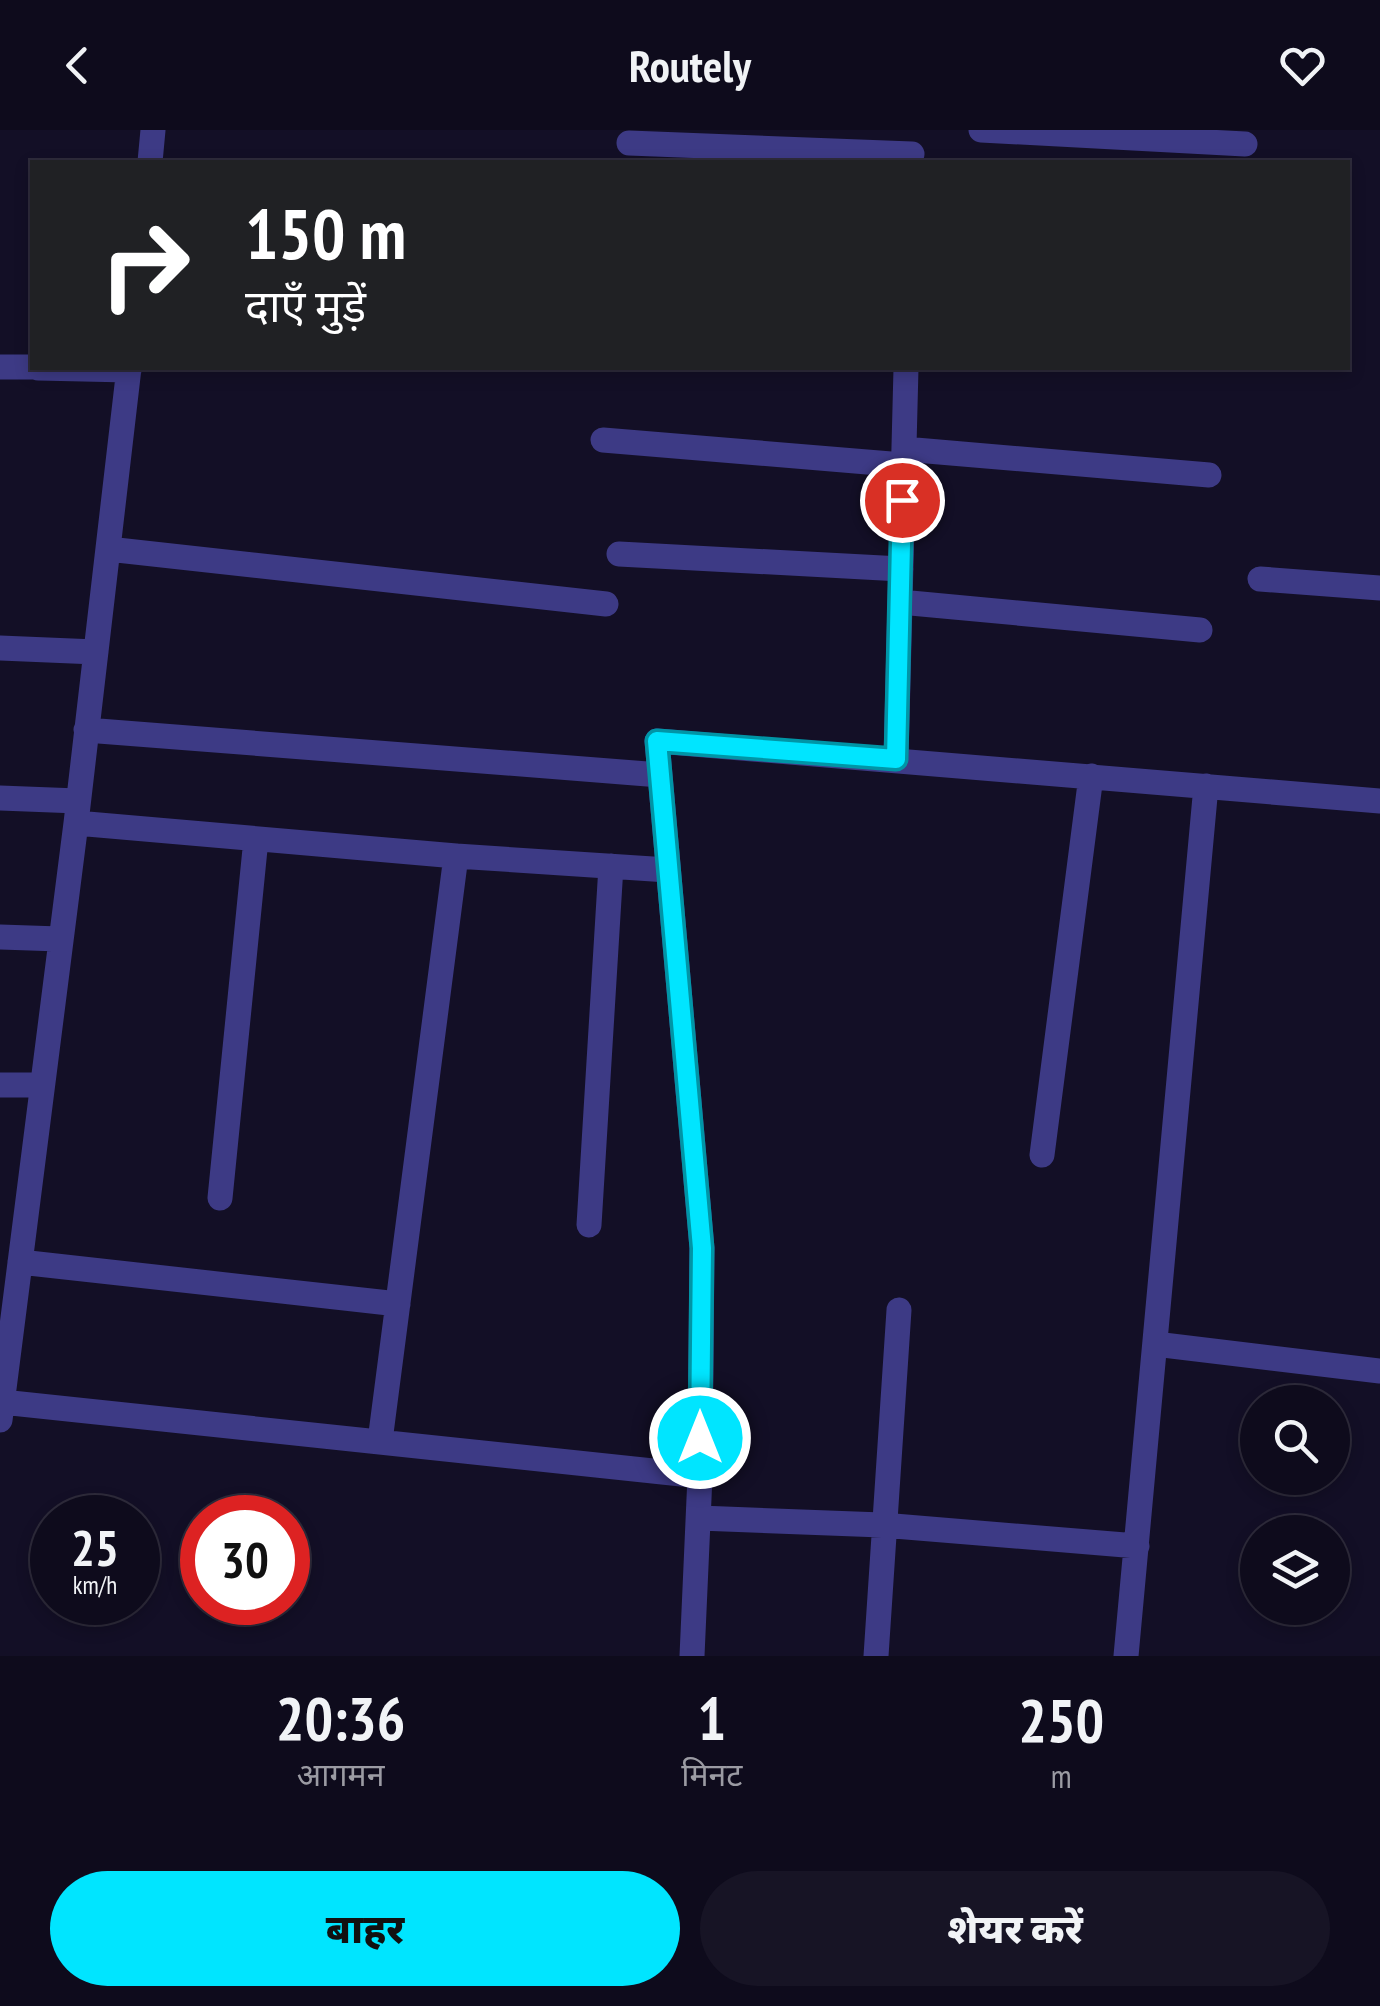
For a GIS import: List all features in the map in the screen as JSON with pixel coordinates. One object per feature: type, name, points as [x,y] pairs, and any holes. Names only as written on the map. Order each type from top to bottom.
[{"type":"street","points":[[150,160],[154,130]]},
{"type":"street","points":[[981,130],[1244,144]]},
{"type":"street","points":[[629,143],[912,149]]},
{"type":"street","points":[[0,366],[30,367]]},
{"type":"street","points":[[129,370],[28,1202],[6,1324],[1,1411],[380,1441],[700,1476]]},
{"type":"street","points":[[896,759],[906,370]]},
{"type":"street","points":[[604,440],[1208,475]]},
{"type":"street","points":[[108,549],[606,604]]},
{"type":"street","points":[[619,554],[901,569]]},
{"type":"street","points":[[1260,579],[1380,588]]},
{"type":"street","points":[[900,602],[1200,630]]},
{"type":"street","points":[[0,648],[96,652]]},
{"type":"street","points":[[86,730],[660,775]]},
{"type":"street","points":[[692,1656],[700,1476],[702,1248],[657,741],[1380,801]]},
{"type":"street","points":[[1042,1155],[1091,776]]},
{"type":"street","points":[[1126,1656],[1206,786]]},
{"type":"street","points":[[0,798],[256,839],[668,870]]},
{"type":"street","points":[[220,1198],[256,839]]},
{"type":"street","points":[[380,1441],[456,856]]},
{"type":"street","points":[[589,1225],[611,866]]},
{"type":"street","points":[[0,938],[60,939]]},
{"type":"street","points":[[0,1085],[42,1086]]},
{"type":"street","points":[[0,1202],[28,1202]]},
{"type":"street","points":[[20,1262],[398,1304]]},
{"type":"street","points":[[876,1656],[899,1310]]},
{"type":"street","points":[[1155,1344],[1380,1370]]},
{"type":"street","points":[[698,1518],[882,1525],[1136,1546]]},
{"type":"route","points":[[700,1438],[702,1248],[657,741],[896,759],[902,500]]}]
